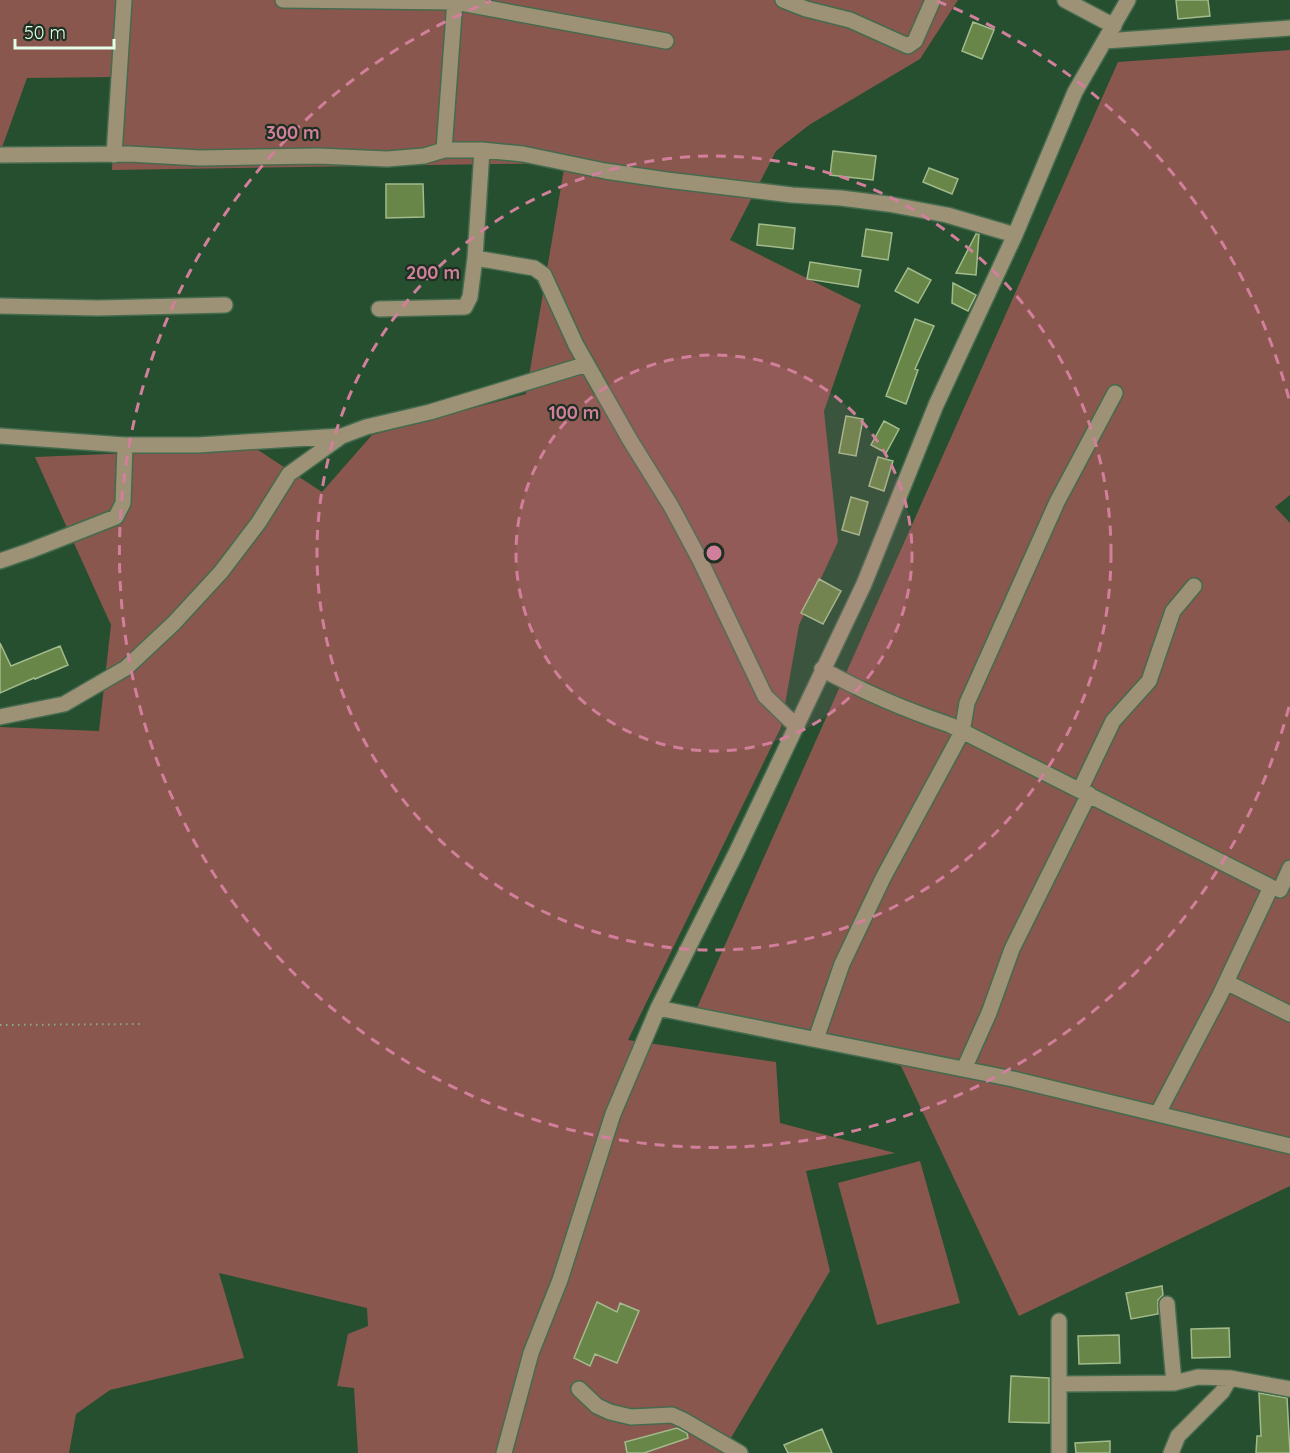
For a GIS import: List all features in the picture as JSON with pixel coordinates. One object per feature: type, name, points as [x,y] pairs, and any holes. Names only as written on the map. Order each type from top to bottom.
[{"type":"street","points":[[114,154],[124,0]]},
{"type":"street","points":[[283,0],[455,1],[666,41]]},
{"type":"street","points":[[783,0],[850,20],[908,46],[915,41],[933,0]]},
{"type":"street","points":[[1065,0],[1114,26]]},
{"type":"street","points":[[504,1453],[531,1353],[560,1280],[613,1113],[657,1008],[736,853],[864,584],[936,405],[1015,235],[1076,92],[1128,0]]},
{"type":"street","points":[[444,150],[455,1]]},
{"type":"street","points":[[1105,40],[1290,28]]},
{"type":"street","points":[[0,155],[129,154],[200,158],[318,156],[387,159],[424,156],[444,150],[482,150],[523,154],[605,171],[667,180],[888,204],[947,215],[1015,235]]},
{"type":"street","points":[[379,309],[465,307],[470,297],[475,258],[482,150]]},
{"type":"street","points":[[475,258],[534,268],[544,275],[560,313],[587,364],[671,506],[700,560],[765,696],[795,725]]},
{"type":"street","points":[[0,306],[99,308],[225,305]]},
{"type":"street","points":[[0,717],[64,704],[126,668],[174,623],[221,572],[259,522],[289,474],[342,436],[366,427],[430,412],[587,364]]},
{"type":"street","points":[[816,1039],[842,964],[884,878],[962,732],[967,703],[1056,502],[1115,393]]},
{"type":"street","points":[[0,436],[125,445],[198,445],[342,436]]},
{"type":"street","points":[[0,561],[116,517],[123,503],[125,445]]},
{"type":"street","points":[[964,1069],[989,1013],[1012,949],[1084,792],[1113,721],[1149,681],[1173,611],[1194,586]]},
{"type":"street","points":[[822,669],[862,692],[898,708],[950,725],[1280,891]]},
{"type":"street","points":[[1158,1113],[1226,982],[1280,891],[1290,868]]},
{"type":"street","points":[[1226,982],[1290,1014]]},
{"type":"street","points":[[657,1008],[964,1069],[1290,1146]]},
{"type":"street","points":[[1167,1304],[1174,1383]]},
{"type":"street","points":[[1059,1321],[1059,1453]]},
{"type":"street","points":[[1059,1384],[1174,1383],[1198,1377],[1230,1378],[1290,1389]]},
{"type":"street","points":[[1171,1453],[1178,1436],[1222,1392],[1230,1378]]},
{"type":"street","points":[[579,1389],[597,1406],[610,1412],[631,1417],[672,1415],[740,1453]]},
{"type":"path","points":[[0,1025],[144,1024]]},
{"type":"shaded area","points":[[0,0],[958,0],[920,59],[809,125],[776,151],[730,240],[861,305],[824,411],[838,542],[799,625],[781,727],[628,1040],[776,1062],[780,1123],[895,1153],[806,1171],[830,1271],[722,1453],[358,1453],[354,1388],[337,1386],[348,1334],[368,1326],[367,1308],[219,1273],[244,1358],[110,1390],[76,1414],[69,1453],[0,1453],[0,727],[99,731],[111,625],[35,457],[255,448],[322,492],[372,435],[526,394],[565,163],[112,170],[115,77],[27,78],[0,153]]},
{"type":"shaded area","points":[[1290,50],[1290,495],[1275,507],[1290,523],[1290,1186],[1019,1316],[901,1066],[696,1010],[1118,62]]},
{"type":"shaded area","points":[[920,1161],[960,1303],[877,1325],[838,1183]]},
{"type":"building","points":[[1176,0],[1208,0],[1210,16],[1178,19]]},
{"type":"building","points":[[973,22],[994,30],[982,59],[962,51]]},
{"type":"building","points":[[833,151],[876,156],[873,180],[830,175]]},
{"type":"building","points":[[929,168],[958,179],[952,194],[923,182]]},
{"type":"building","points":[[386,184],[423,184],[424,217],[386,218]]},
{"type":"building","points":[[759,224],[795,228],[793,249],[757,245]]},
{"type":"building","points":[[866,229],[892,233],[888,260],[862,256]]},
{"type":"building","points":[[976,234],[979,234],[976,275],[956,273]]},
{"type":"building","points":[[810,262],[861,270],[858,287],[807,279]]},
{"type":"building","points":[[908,268],[931,280],[918,303],[895,291]]},
{"type":"building","points":[[953,283],[976,295],[968,311],[952,303]]},
{"type":"building","points":[[915,319],[934,326],[915,369],[918,370],[906,404],[886,396]]},
{"type":"building","points":[[846,416],[863,419],[856,456],[839,453]]},
{"type":"building","points":[[884,421],[899,429],[886,453],[871,445]]},
{"type":"building","points":[[878,457],[893,461],[884,491],[869,486]]},
{"type":"building","points":[[851,497],[868,502],[859,535],[842,530]]},
{"type":"building","points":[[819,579],[841,591],[823,624],[801,613]]},
{"type":"building","points":[[0,643],[11,666],[60,646],[68,665],[0,693]]},
{"type":"building","points":[[1162,1286],[1163,1295],[1158,1300],[1158,1314],[1131,1319],[1126,1293]]},
{"type":"building","points":[[597,1302],[617,1312],[620,1303],[639,1311],[617,1363],[595,1354],[590,1366],[574,1358]]},
{"type":"building","points":[[1229,1328],[1230,1357],[1192,1358],[1191,1329]]},
{"type":"building","points":[[1119,1335],[1120,1363],[1079,1364],[1078,1336]]},
{"type":"building","points":[[1011,1376],[1049,1378],[1049,1423],[1009,1422]]},
{"type":"building","points":[[1259,1393],[1287,1398],[1290,1453],[1256,1453],[1257,1436],[1261,1436]]},
{"type":"building","points":[[677,1428],[687,1433],[688,1438],[644,1453],[627,1453],[625,1442]]},
{"type":"building","points":[[822,1429],[832,1453],[788,1453],[784,1445]]},
{"type":"building","points":[[1110,1441],[1110,1453],[1076,1453],[1075,1443]]}]
